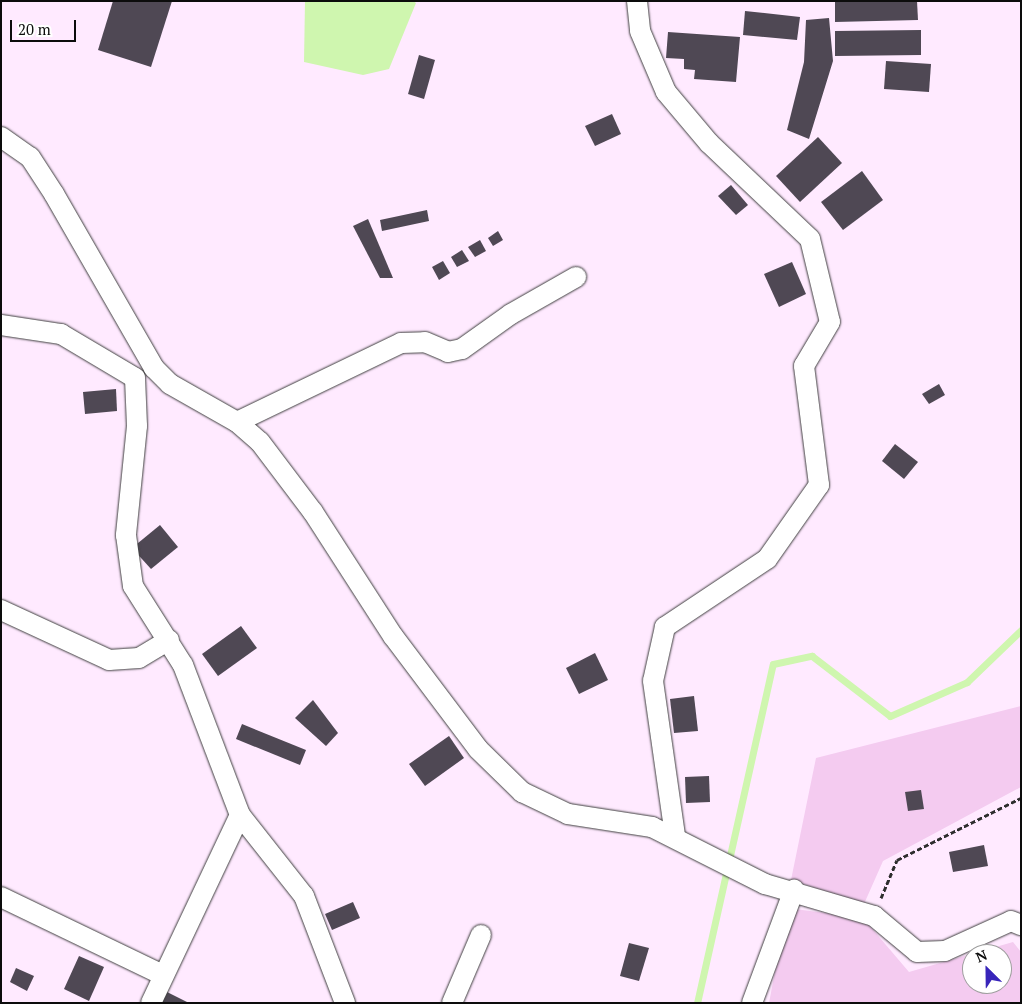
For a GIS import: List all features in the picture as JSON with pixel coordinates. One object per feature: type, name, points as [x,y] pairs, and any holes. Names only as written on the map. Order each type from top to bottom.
[{"type":"street","points":[[637,1],[640,31],[666,92],[708,143],[810,239],[830,322],[804,366],[819,485],[767,559],[665,626],[653,681],[675,836]]},
{"type":"street","points":[[1,137],[30,158],[54,194],[154,368],[177,389],[237,422],[281,466],[393,636],[500,773],[522,792],[568,814],[630,822],[675,836],[718,862],[766,884],[794,890],[874,916],[917,952],[944,951],[1011,921],[1021,925]]},
{"type":"street","points":[[237,422],[401,343],[425,342],[448,352],[462,349],[511,314],[576,277]]},
{"type":"street","points":[[1,325],[61,334],[135,378]]},
{"type":"street","points":[[135,378],[154,368]]},
{"type":"street","points":[[135,378],[137,426],[129,488],[127,562],[142,606],[169,640],[198,699],[240,815],[304,896],[345,1003]]},
{"type":"street","points":[[1,610],[109,660],[140,658],[169,640]]},
{"type":"street","points":[[151,1003],[240,815]]},
{"type":"street","points":[[752,1003],[794,890]]},
{"type":"street","points":[[1,897],[163,975]]},
{"type":"street","points":[[452,1003],[460,977],[480,935]]},
{"type":"street","points":[[460,977],[467,1003]]},
{"type":"path","points":[[874,916],[897,860],[1021,798]]},
{"type":"shaded area","points":[[305,1],[413,1],[416,3],[389,69],[363,75],[304,62]]},
{"type":"shaded area","points":[[1021,706],[1021,787],[883,861],[864,904],[791,880],[816,758]]},
{"type":"shaded area","points":[[787,908],[863,918],[909,972],[962,957],[962,994],[1012,994],[1012,944],[1006,944],[1013,942],[1021,952],[1021,1003],[769,1003]]},
{"type":"building","points":[[113,1],[172,1],[151,67],[98,50]]},
{"type":"building","points":[[835,1],[917,1],[918,20],[835,22]]},
{"type":"building","points":[[745,11],[800,17],[797,40],[743,35]]},
{"type":"building","points":[[829,18],[833,61],[809,139],[787,130],[804,62],[806,20]]},
{"type":"building","points":[[921,30],[921,55],[835,56],[835,31]]},
{"type":"building","points":[[668,32],[740,37],[736,82],[694,79],[695,70],[684,69],[684,59],[666,58]]},
{"type":"building","points":[[419,55],[435,60],[424,99],[408,94]]},
{"type":"building","points":[[886,61],[931,64],[929,92],[884,89]]},
{"type":"building","points":[[612,114],[621,134],[595,146],[585,126]]},
{"type":"building","points":[[818,137],[842,163],[800,202],[776,176]]},
{"type":"building","points":[[862,171],[883,200],[843,230],[821,202]]},
{"type":"building","points":[[731,185],[748,205],[736,215],[718,196]]},
{"type":"building","points":[[427,210],[429,221],[382,231],[380,220]]},
{"type":"building","points":[[368,219],[393,278],[380,278],[353,226]]},
{"type":"building","points":[[498,231],[503,240],[493,246],[488,238]]},
{"type":"building","points":[[480,240],[486,251],[475,257],[468,247]]},
{"type":"building","points":[[462,250],[469,261],[457,267],[451,257]]},
{"type":"building","points":[[443,261],[450,273],[439,280],[432,267]]},
{"type":"building","points":[[792,262],[806,294],[779,307],[764,274]]},
{"type":"building","points":[[939,384],[945,395],[929,404],[922,394]]},
{"type":"building","points":[[116,389],[117,411],[85,414],[83,392]]},
{"type":"building","points":[[895,444],[918,462],[904,479],[882,461]]},
{"type":"building","points":[[160,525],[178,547],[151,569],[132,548]]},
{"type":"building","points":[[241,626],[257,648],[218,676],[202,654]]},
{"type":"building","points":[[595,653],[608,680],[579,694],[566,668]]},
{"type":"building","points":[[694,696],[698,731],[674,733],[670,699]]},
{"type":"building","points":[[313,700],[338,733],[326,746],[295,718]]},
{"type":"building","points":[[242,724],[306,750],[300,765],[236,739]]},
{"type":"building","points":[[449,736],[464,758],[425,786],[409,764]]},
{"type":"building","points":[[709,776],[710,802],[686,803],[685,777]]},
{"type":"building","points":[[921,790],[924,809],[908,811],[905,792]]},
{"type":"building","points":[[984,845],[988,866],[953,872],[949,852]]},
{"type":"building","points":[[353,902],[360,918],[332,930],[325,914]]},
{"type":"building","points":[[629,943],[649,948],[639,981],[620,976]]},
{"type":"building","points":[[79,956],[104,967],[89,1001],[64,989]]},
{"type":"building","points":[[16,968],[34,976],[27,991],[10,982]]},
{"type":"building","points":[[165,991],[189,1003],[159,1003]]},
{"type":"waterway","points":[[697,1003],[773,664],[812,656],[890,716],[967,682],[1021,630]]}]
